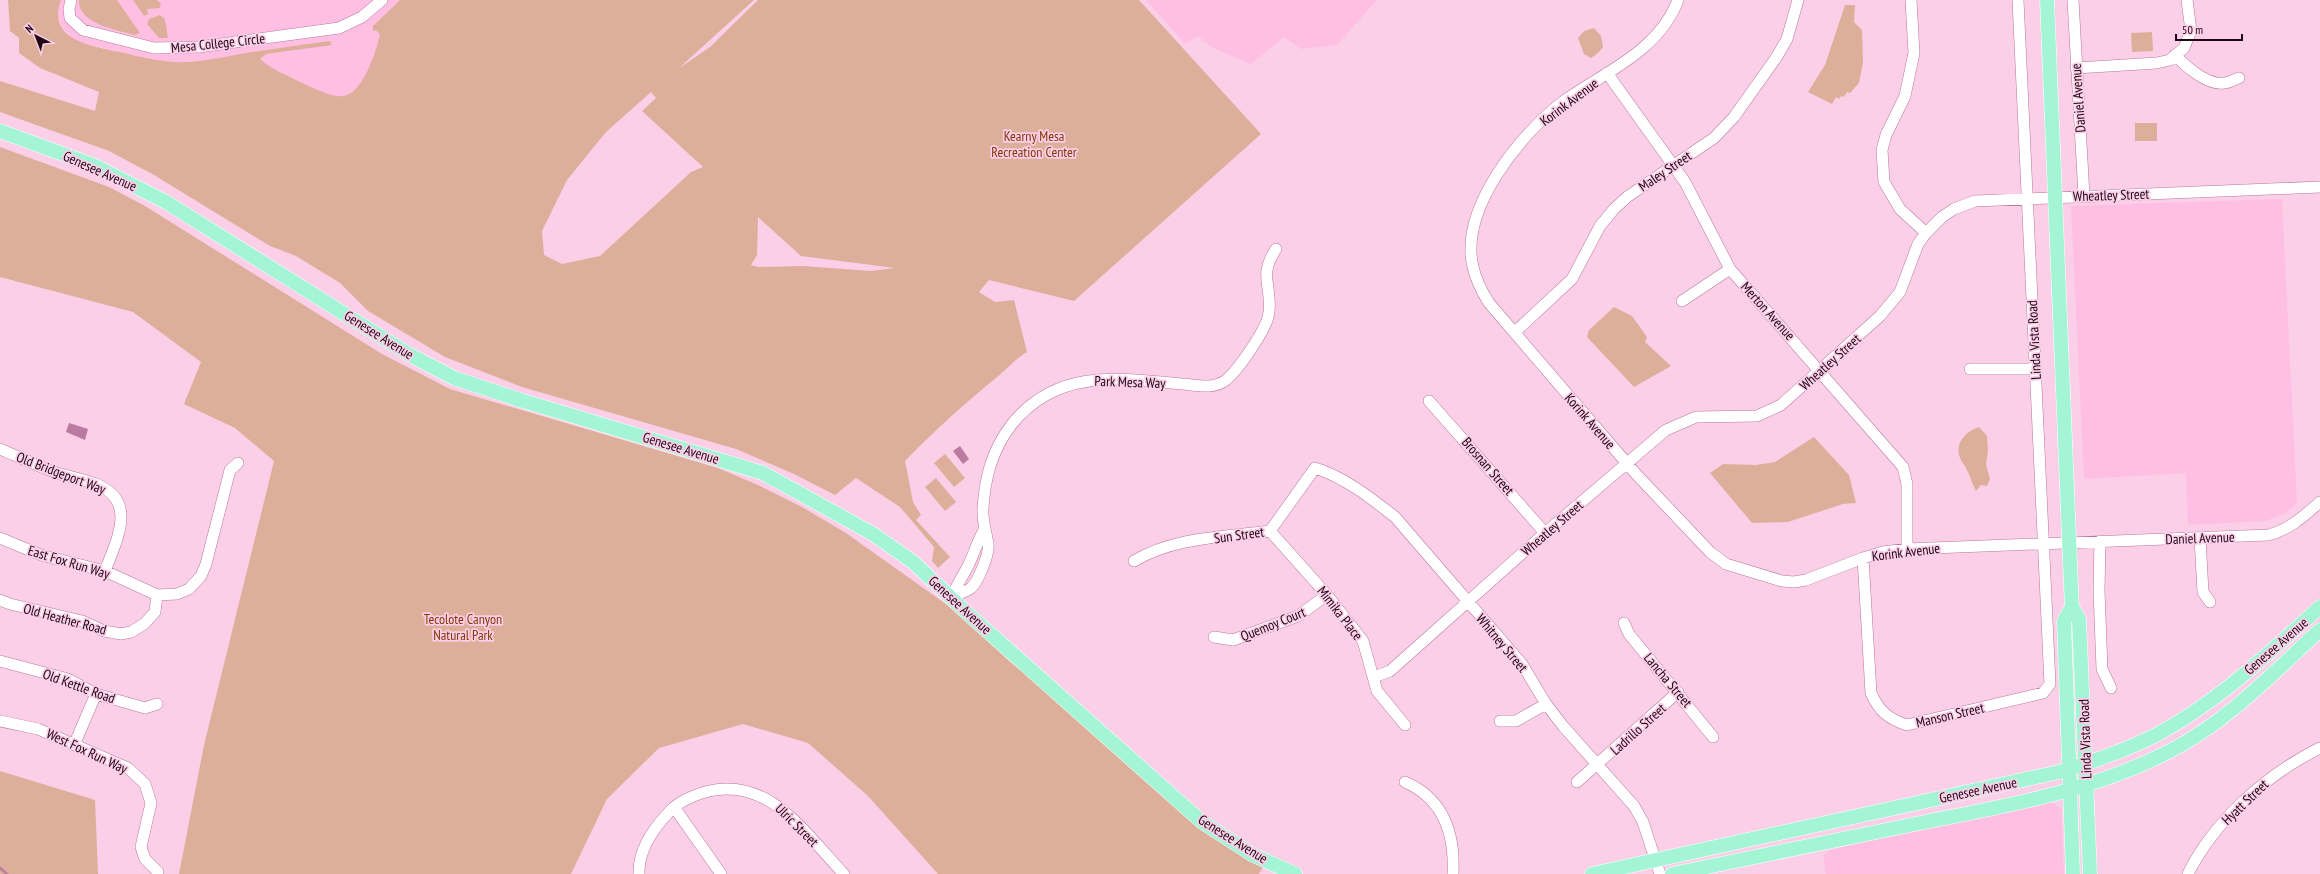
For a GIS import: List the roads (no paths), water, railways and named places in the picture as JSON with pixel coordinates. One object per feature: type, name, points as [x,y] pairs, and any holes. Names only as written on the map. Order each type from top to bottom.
[{"type":"main road","name":"Linda Vista Road","points":[[2047,0],[2072,607],[2079,619],[2090,874]]},
{"type":"main road","name":"Genesee Avenue","points":[[0,132],[93,165],[166,202],[410,356],[454,378],[527,402],[763,473],[873,534],[913,562],[952,597],[967,613],[1202,822],[1253,855],[1295,874]]},
{"type":"main road","name":"Linda Vista Road","points":[[2072,607],[2064,621],[2073,874]]},
{"type":"main road","name":"Genesee Avenue","points":[[1592,874],[2069,769],[2086,763],[2158,734],[2206,704],[2249,671],[2320,607]]},
{"type":"main road","name":"Genesee Avenue","points":[[1672,874],[1991,808],[2087,786],[2169,752],[2211,725],[2242,701],[2320,630]]},
{"type":"street","name":"Mesa College Circle","points":[[70,0],[70,18],[83,30],[141,46],[179,49],[339,28],[362,17],[382,0]]},
{"type":"street","name":"Korink Avenue","points":[[1678,0],[1663,28],[1640,51],[1564,102],[1542,120],[1500,170],[1485,198],[1474,224],[1472,250],[1473,267],[1482,291],[1489,303],[1627,463],[1710,552],[1726,564],[1782,581],[1794,582],[1806,580],[1863,558],[1884,552],[1908,549],[2069,542]]},
{"type":"street","name":"Maley Street","points":[[1515,332],[1572,280],[1600,226],[1614,209],[1627,197],[1714,138],[1734,117],[1776,58],[1787,39],[1798,0]]},
{"type":"street","points":[[1911,0],[1914,53],[1905,96],[1886,134],[1882,150],[1884,182],[1900,209],[1926,233]]},
{"type":"street","name":"Linda Vista Road","points":[[2018,0],[2026,199],[2036,369],[2042,543],[2050,680]]},
{"type":"street","name":"Daniel Avenue","points":[[2073,0],[2084,196]]},
{"type":"street","points":[[2076,68],[2157,63],[2170,60],[2184,48],[2191,31],[2187,0]]},
{"type":"street","points":[[2175,55],[2185,66],[2204,78],[2223,84],[2240,78]]},
{"type":"street","name":"Merton Avenue","points":[[1607,73],[1685,182],[1730,269],[1820,370],[1903,467],[1907,484],[1908,549]]},
{"type":"street","name":"Wheatley Street","points":[[1374,677],[1390,671],[1545,533],[1627,463],[1676,424],[1696,417],[1757,416],[1782,405],[1880,316],[1900,292],[1918,244],[1926,233],[1942,217],[1954,209],[1975,201],[2320,187]]},
{"type":"street","name":"Park Mesa Way","points":[[952,597],[971,588],[983,567],[988,545],[984,530],[984,490],[987,471],[993,454],[1012,424],[1038,400],[1070,385],[1094,379],[1127,379],[1212,387],[1226,380],[1265,328],[1269,310],[1267,266],[1276,249]]},
{"type":"street","points":[[1682,301],[1730,269]]},
{"type":"street","points":[[1970,369],[2036,369]]},
{"type":"street","name":"Brosnan Street","points":[[1429,401],[1545,533]]},
{"type":"street","name":"Old Bridgeport Way","points":[[0,449],[56,472],[95,484],[109,490],[116,498],[121,508],[122,523],[105,571]]},
{"type":"street","name":"East Fox Run Way","points":[[0,538],[41,555],[105,571],[157,595],[177,594],[189,589],[201,576],[206,564],[230,470],[238,463]]},
{"type":"street","name":"Sun Street","points":[[1134,561],[1149,552],[1170,545],[1270,532],[1315,468]]},
{"type":"street","name":"Whitney Street","points":[[1315,468],[1330,473],[1380,505],[1395,517],[1467,603],[1522,664],[1546,704],[1597,766],[1634,806],[1643,822],[1660,874]]},
{"type":"street","name":"Daniel Avenue","points":[[2069,542],[2200,538],[2277,533],[2295,523],[2320,502]]},
{"type":"street","name":"Mimika Place","points":[[1270,532],[1327,595],[1363,641],[1377,691],[1405,725]]},
{"type":"street","points":[[2200,538],[2203,592],[2210,602]]},
{"type":"street","points":[[2100,541],[2099,591],[2102,669],[2111,688]]},
{"type":"street","name":"Manson Street","points":[[1863,558],[1871,693],[1878,708],[1891,719],[1907,725],[2043,693],[2050,680]]},
{"type":"street","name":"Old Heather Road","points":[[0,600],[10,604],[82,621],[104,631],[121,634],[131,632],[144,624],[155,612],[157,595]]},
{"type":"street","name":"Quemoy Court","points":[[1214,637],[1233,640],[1298,616],[1327,595]]},
{"type":"street","name":"Lancha Street","points":[[1624,623],[1629,634],[1678,692],[1713,737]]},
{"type":"street","name":"Old Kettle Road","points":[[0,661],[68,679],[96,694],[145,708],[157,704]]},
{"type":"street","name":"Ladrillo Street","points":[[1577,782],[1597,766],[1678,692]]},
{"type":"street","points":[[74,745],[96,694]]},
{"type":"street","points":[[1500,721],[1516,721],[1546,704]]},
{"type":"street","name":"West Fox Run Way","points":[[0,721],[38,729],[128,768],[145,784],[151,803],[141,847],[145,859],[158,872]]},
{"type":"street","name":"Hyatt Street","points":[[2188,874],[2219,828],[2250,795],[2275,774],[2320,748]]},
{"type":"street","points":[[1405,782],[1420,788],[1438,809],[1450,832],[1454,850],[1453,874]]},
{"type":"street","name":"Ulric Street","points":[[639,874],[645,846],[657,825],[674,807],[695,795],[723,788],[749,791],[772,801],[787,813],[844,874]]},
{"type":"street","points":[[674,807],[721,874]]},
{"type":"waterway","points":[[0,868],[7,874]]},
{"type":"park label","name":"Kearny Mesa Recreation Center","points":[[1034,144]]},
{"type":"park label","name":"Tecolote Canyon Natural Park","points":[[463,628]]}]
